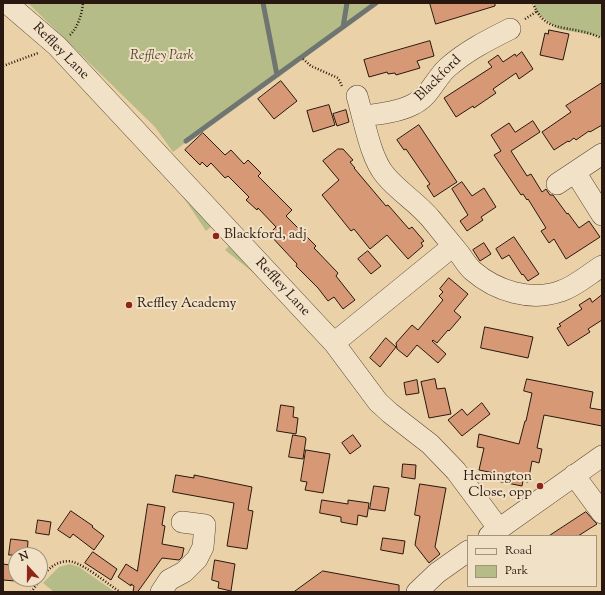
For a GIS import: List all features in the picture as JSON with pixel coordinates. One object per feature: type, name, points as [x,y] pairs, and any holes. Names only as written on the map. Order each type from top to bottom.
[{"type":"street","name":"Reffley Lane","points":[[7,3],[56,46],[334,343],[378,402],[430,444],[456,472],[494,532]]},
{"type":"street","name":"Blackford","points":[[363,116],[388,113],[415,104],[427,95],[446,69],[461,56],[482,43],[510,29]]},
{"type":"street","points":[[357,96],[374,157],[384,174],[400,191],[428,215],[472,270],[486,281],[524,295],[545,295],[572,286],[602,266]]},
{"type":"street","points":[[557,184],[602,154]]},
{"type":"street","points":[[575,172],[602,216]]},
{"type":"street","points":[[334,343],[453,246]]},
{"type":"street","points":[[494,532],[602,456]]},
{"type":"street","points":[[574,475],[602,513]]},
{"type":"street","points":[[161,592],[169,580],[184,572],[197,559],[203,547],[205,525],[182,522]]},
{"type":"street","points":[[417,592],[437,573],[467,552]]},
{"type":"path","points":[[533,3],[536,12],[552,26],[585,32],[601,39]]},
{"type":"path","points":[[303,59],[316,68],[335,76],[340,81],[346,93],[357,96]]},
{"type":"path","points":[[31,592],[52,566],[67,561],[82,566],[120,592]]},
{"type":"green space","name":"Reffley Park","points":[[28,3],[380,3],[237,104],[173,152],[155,127]]},
{"type":"green space","points":[[534,3],[602,3],[602,37],[558,29],[536,12]]},
{"type":"green space","points":[[182,195],[212,226],[206,231]]},
{"type":"green space","points":[[231,244],[259,277],[225,250]]},
{"type":"green space","points":[[70,564],[79,567],[115,592],[54,592],[48,587],[48,578],[59,567]]},
{"type":"building","points":[[430,3],[495,3],[495,6],[436,24]]},
{"type":"building","points":[[549,30],[569,34],[563,60],[540,55],[545,33],[548,34]]},
{"type":"building","points":[[430,41],[434,56],[417,61],[420,68],[396,75],[395,73],[388,74],[387,72],[369,77],[364,60]]},
{"type":"building","points":[[522,52],[533,69],[519,79],[516,73],[493,89],[496,93],[474,108],[473,106],[456,117],[444,98],[492,67],[488,62],[498,55],[503,62],[515,54],[516,56]]},
{"type":"building","points":[[281,81],[297,101],[274,119],[258,99]]},
{"type":"building","points":[[602,83],[602,125],[590,132],[589,131],[576,140],[574,138],[569,142],[568,141],[554,150],[542,132],[571,112],[566,106]]},
{"type":"building","points":[[329,105],[335,125],[313,132],[307,111]]},
{"type":"building","points":[[346,110],[349,122],[337,126],[333,114]]},
{"type":"building","points":[[533,121],[540,132],[511,151],[527,176],[531,174],[542,192],[546,189],[550,195],[553,195],[579,228],[589,221],[600,237],[566,259],[554,239],[549,243],[541,231],[546,228],[528,199],[527,200],[523,194],[521,195],[494,155],[501,151],[491,135],[509,123],[515,132]]},
{"type":"building","points":[[419,125],[457,182],[434,197],[427,186],[430,184],[406,149],[404,150],[397,140]]},
{"type":"building","points":[[203,133],[225,155],[231,150],[244,164],[248,160],[261,173],[258,176],[292,210],[286,216],[316,246],[314,248],[338,273],[336,276],[355,300],[343,309],[334,297],[328,301],[269,234],[276,227],[258,208],[257,210],[246,200],[249,197],[228,176],[225,178],[211,163],[207,167],[202,162],[200,165],[185,150]]},
{"type":"building","points":[[338,149],[343,149],[353,160],[350,162],[354,168],[386,206],[388,205],[409,229],[412,227],[424,241],[421,243],[423,246],[408,259],[387,235],[370,249],[354,229],[351,231],[322,195],[339,180],[323,161]]},
{"type":"building","points":[[462,182],[472,196],[484,188],[496,207],[481,217],[483,220],[467,231],[460,221],[468,215],[452,189]]},
{"type":"building","points":[[514,237],[539,274],[528,281],[523,274],[522,275],[509,255],[502,259],[496,249]]},
{"type":"building","points":[[484,243],[491,254],[480,261],[473,250]]},
{"type":"building","points":[[368,251],[381,266],[371,274],[358,259]]},
{"type":"building","points":[[449,278],[468,294],[454,311],[461,317],[437,343],[433,340],[432,341],[446,354],[438,363],[417,345],[407,357],[397,349],[396,343],[412,325],[418,330],[443,300],[439,296],[443,292],[440,289]]},
{"type":"building","points":[[602,295],[602,320],[588,329],[590,332],[568,346],[557,328],[561,326],[559,324],[582,309],[579,305],[590,298],[592,302]]},
{"type":"building","points":[[485,327],[533,337],[528,358],[481,348]]},
{"type":"building","points":[[386,338],[396,347],[380,367],[370,358]]},
{"type":"building","points":[[435,379],[437,389],[445,388],[451,414],[429,418],[421,382]]},
{"type":"building","points":[[527,379],[593,392],[590,408],[602,410],[602,426],[544,415],[537,448],[542,449],[539,463],[532,461],[528,482],[523,481],[522,486],[497,481],[499,474],[479,470],[484,448],[477,447],[479,434],[519,444],[532,393],[524,391]]},
{"type":"building","points":[[417,380],[419,393],[406,395],[404,383]]},
{"type":"building","points":[[482,403],[490,414],[462,436],[448,420],[462,409],[467,415]]},
{"type":"building","points":[[281,405],[294,407],[293,417],[298,418],[296,434],[277,431]]},
{"type":"building","points":[[293,435],[305,437],[306,439],[303,459],[289,457]]},
{"type":"building","points":[[353,435],[361,446],[350,454],[342,443]]},
{"type":"building","points":[[306,450],[330,454],[323,493],[305,490],[307,482],[301,481]]},
{"type":"building","points":[[403,464],[416,465],[415,479],[402,477]]},
{"type":"building","points":[[176,475],[194,478],[194,475],[252,487],[248,510],[253,511],[247,549],[227,546],[234,503],[173,492]]},
{"type":"building","points":[[420,484],[446,488],[435,547],[440,554],[429,563],[415,545],[420,516],[415,515]]},
{"type":"building","points":[[374,486],[389,488],[385,511],[370,509]]},
{"type":"building","points":[[322,500],[348,504],[348,500],[369,503],[367,517],[358,515],[357,525],[341,522],[341,517],[320,513]]},
{"type":"building","points":[[148,504],[165,507],[162,525],[165,526],[162,544],[184,548],[182,557],[179,560],[162,558],[139,590],[137,592],[133,592],[134,586],[131,584],[131,586],[118,577],[126,564],[137,571]]},
{"type":"building","points":[[71,511],[93,526],[92,527],[104,536],[94,550],[73,534],[70,538],[58,530]]},
{"type":"building","points":[[586,512],[597,524],[580,535],[551,535]]},
{"type":"building","points":[[38,520],[51,522],[49,535],[36,533]]},
{"type":"building","points":[[383,538],[405,541],[403,554],[381,550]]},
{"type":"building","points":[[11,539],[28,541],[28,547],[10,547]]},
{"type":"building","points":[[93,552],[117,569],[111,580],[85,563]]},
{"type":"building","points":[[215,560],[235,564],[231,591],[218,588],[219,582],[212,580]]},
{"type":"building","points":[[3,564],[8,565],[8,580],[3,580]]},
{"type":"building","points":[[323,571],[399,585],[399,592],[294,592]]},
{"type":"waterway","points":[[263,3],[277,75]]},
{"type":"waterway","points":[[186,141],[343,27],[347,3]]},
{"type":"waterway","points":[[343,27],[376,3]]},
{"type":"place","name":"Blackford, adj","points":[[216,236]]},
{"type":"place","name":"Reffley Academy","points":[[129,305]]},
{"type":"place","name":"Hemington Close, opp","points":[[540,486]]}]
